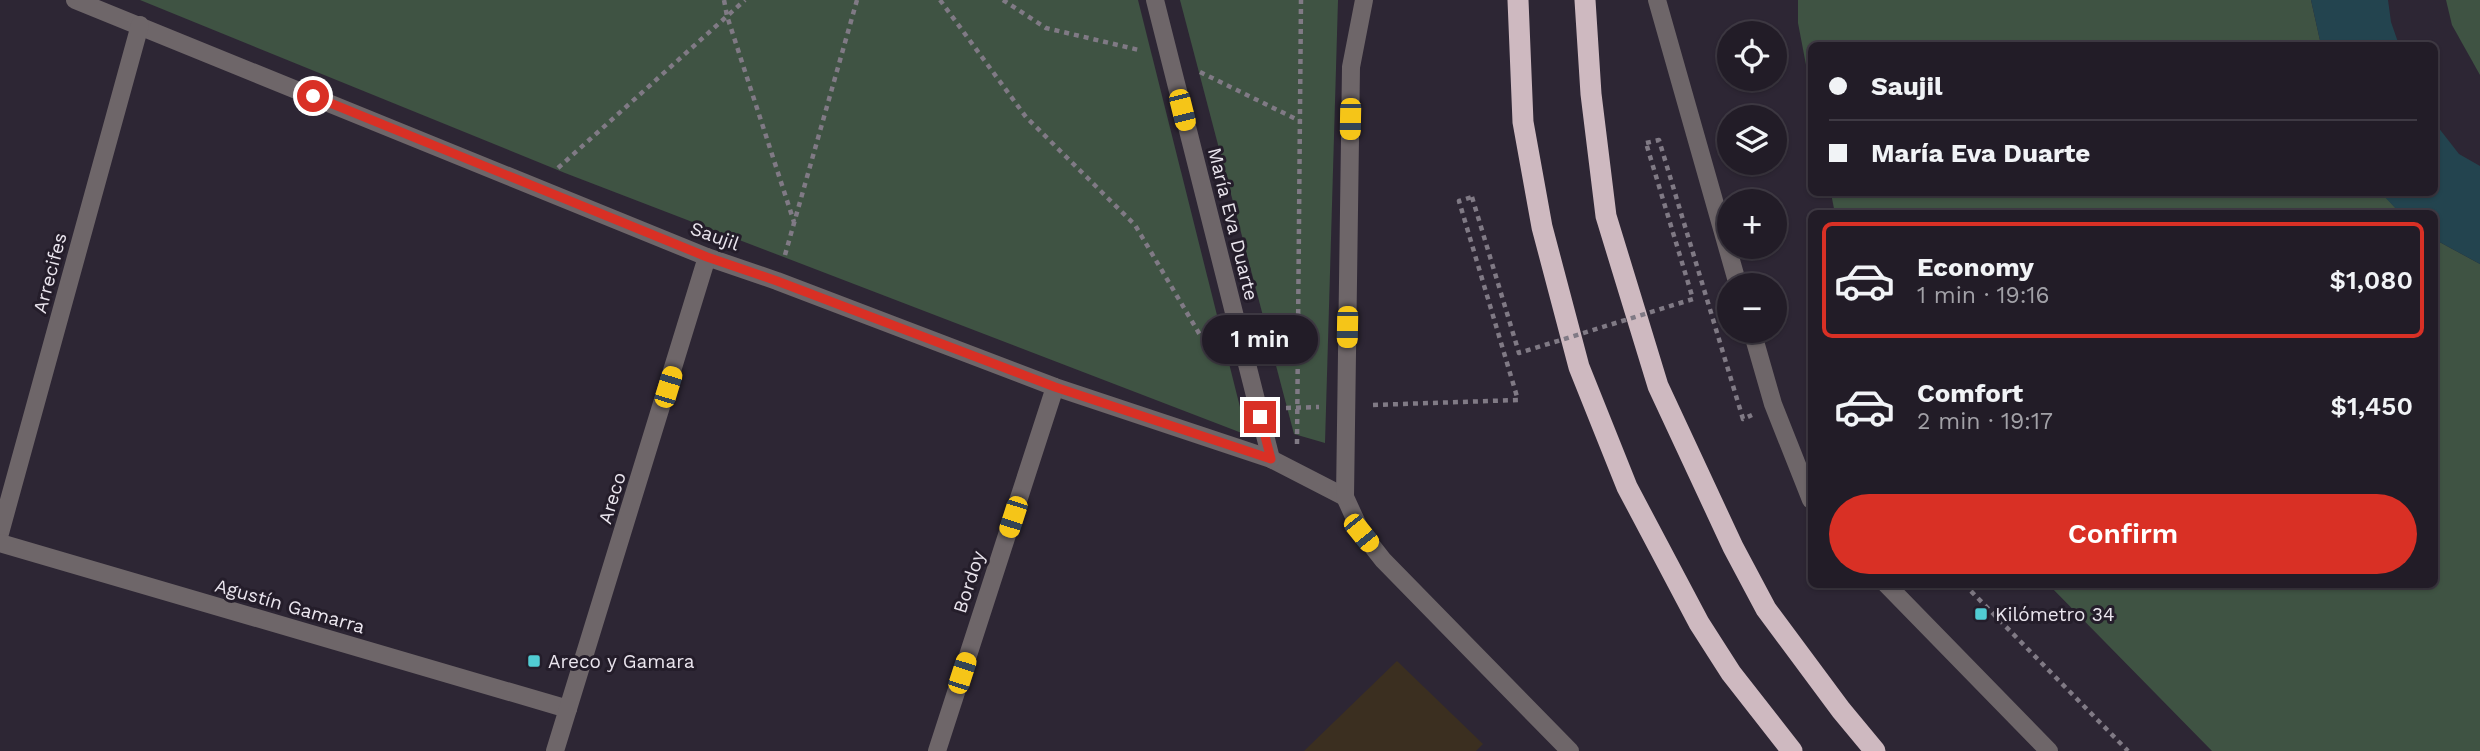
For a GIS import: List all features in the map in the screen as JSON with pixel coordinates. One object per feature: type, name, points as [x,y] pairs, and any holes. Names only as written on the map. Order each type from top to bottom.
[{"type":"highway","points":[[1518,0],[1523,122],[1542,227],[1579,367],[1627,487],[1699,623],[1731,673],[1792,751]]},
{"type":"highway","points":[[1585,0],[1591,94],[1606,216],[1658,386],[1732,547],[1766,609],[1875,751]]},
{"type":"street","name":"Saujil","points":[[75,0],[707,257],[1055,387],[1271,459],[1345,497]]},
{"type":"street","name":"María Eva Duarte","points":[[1155,0],[1271,459]]},
{"type":"street","points":[[1364,0],[1351,67],[1345,497],[1361,533],[1383,560],[1570,751]]},
{"type":"street","points":[[1657,0],[1735,273]]},
{"type":"street","name":"Arrecifes","points":[[0,533],[140,25]]},
{"type":"street","name":"Areco","points":[[555,751],[707,257]]},
{"type":"street","points":[[1755,343],[1773,404],[1808,492]]},
{"type":"street","name":"Bordoy","points":[[937,751],[1055,387]]},
{"type":"street","name":"Agustín Gamarra","points":[[0,543],[568,709]]},
{"type":"street","points":[[1890,588],[2049,751]]},
{"type":"path","points":[[724,0],[794,222]]},
{"type":"path","points":[[536,188],[745,0]]},
{"type":"path","points":[[777,281],[858,0]]},
{"type":"path","points":[[940,0],[1026,117],[1135,225],[1216,362],[1250,375]]},
{"type":"path","points":[[1296,472],[1301,0]]},
{"type":"path","points":[[1276,408],[1518,400],[1459,201],[1472,197],[1519,353],[1693,299],[1646,143]]},
{"type":"path","points":[[1968,588],[2128,751]]},
{"type":"shaded area","points":[[1397,661],[1483,744],[1476,751],[1304,751]]},
{"type":"green space","points":[[140,0],[1138,0],[1247,435],[565,173]]},
{"type":"green space","points":[[1180,0],[1338,0],[1325,443],[1294,434]]},
{"type":"green space","points":[[1798,0],[2311,0],[2320,42],[1808,42],[1808,75],[1798,23]]},
{"type":"green space","points":[[2446,0],[2480,0],[2480,75],[2452,25]]},
{"type":"green space","points":[[1832,196],[2385,196],[2397,210],[1834,210]]},
{"type":"green space","points":[[2438,241],[2480,264],[2480,751],[2212,751],[2052,588],[2438,588]]},
{"type":"water","points":[[2311,0],[2388,0],[2391,22],[2398,42],[2320,42]]},
{"type":"water","points":[[2438,127],[2459,154],[2480,166],[2480,264],[2438,241],[2438,210],[2397,210],[2384,196],[2438,196]]},
{"type":"place","name":"Kilómetro 34","points":[[1981,614]]},
{"type":"place","name":"Areco y Gamara","points":[[534,661]]},
{"type":"route","points":[[313,96],[707,257],[1055,387],[1271,459],[1260,417]]}]
